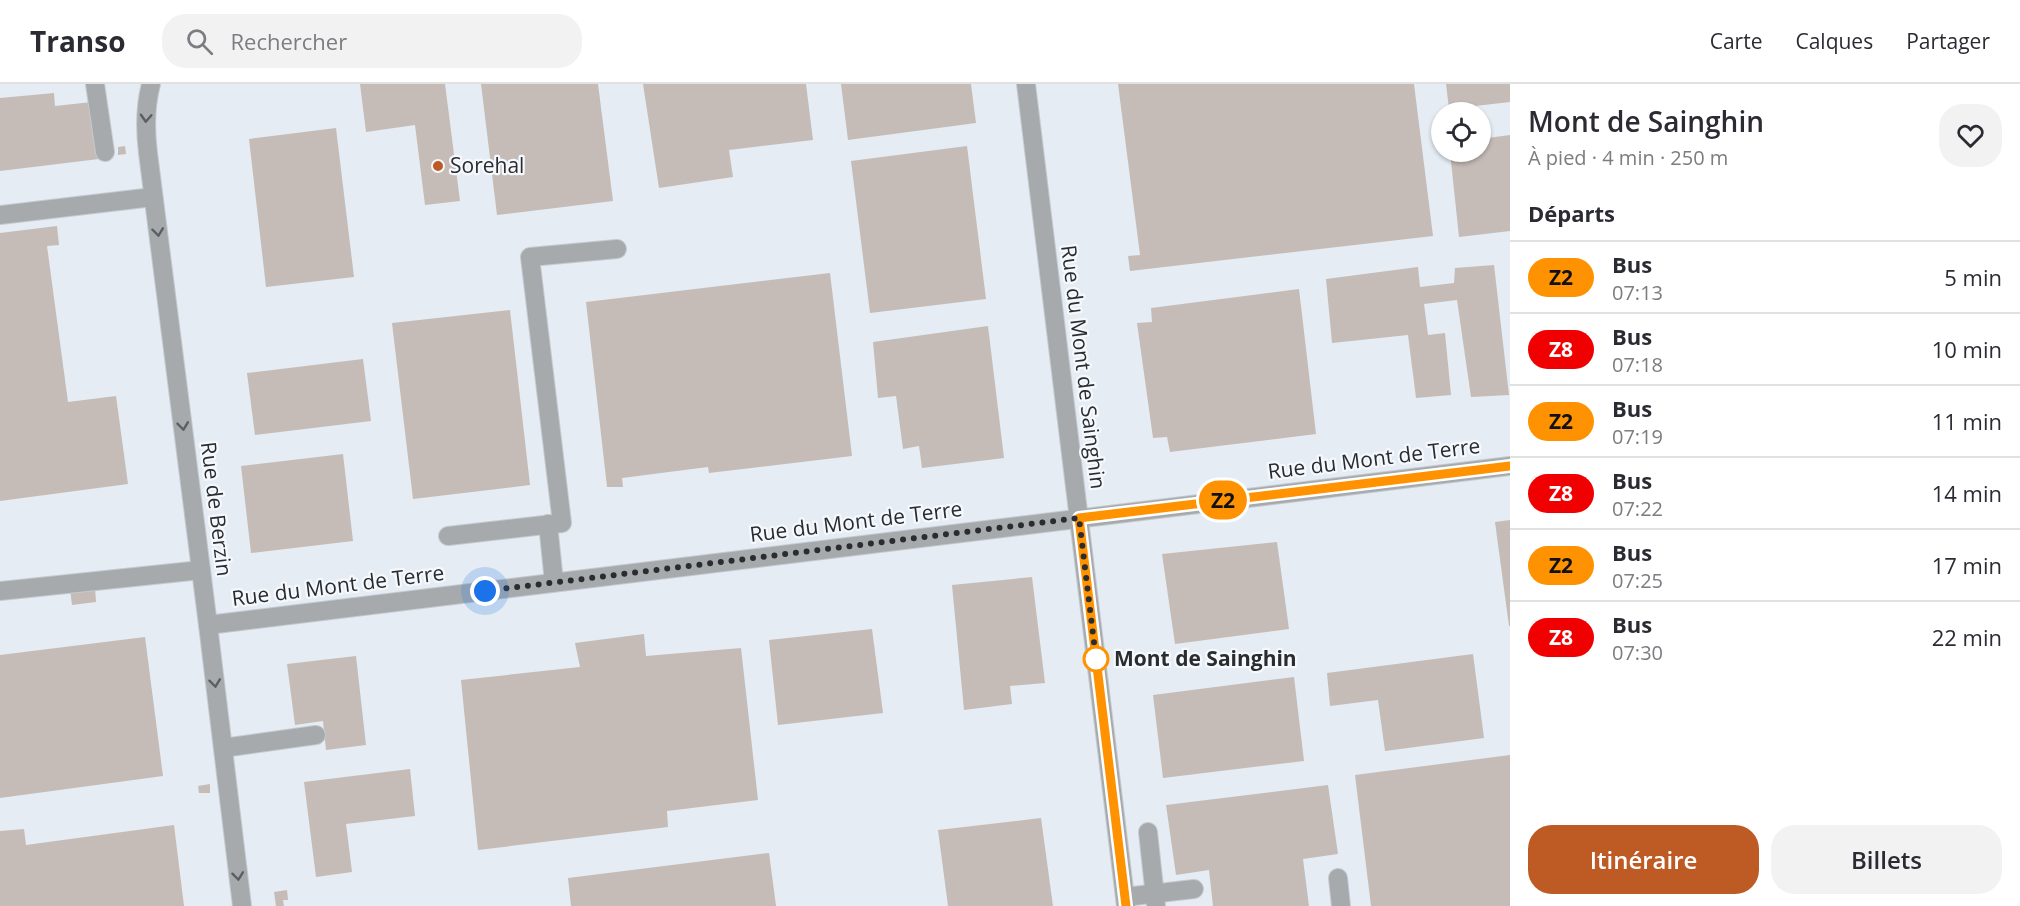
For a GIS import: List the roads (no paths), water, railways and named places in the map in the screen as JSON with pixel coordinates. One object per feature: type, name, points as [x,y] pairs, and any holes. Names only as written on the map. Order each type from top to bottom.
[{"type":"street","points":[[95,84],[105,152]]},
{"type":"street","name":"Rue de Berzin","points":[[151,84],[147,100],[145,129],[242,906]]},
{"type":"street","name":"Rue du Mont de Sainghin","points":[[1026,84],[1126,902]]},
{"type":"street","points":[[0,215],[153,197]]},
{"type":"street","points":[[448,536],[562,523],[530,257],[617,249]]},
{"type":"street","name":"Rue du Mont de Terre","points":[[208,625],[1510,466]]},
{"type":"street","points":[[548,524],[554,582]]},
{"type":"street","points":[[0,591],[201,570]]},
{"type":"street","points":[[223,748],[316,735]]},
{"type":"street","points":[[1148,832],[1156,900]]},
{"type":"street","points":[[1338,878],[1341,906]]},
{"type":"street","points":[[1126,902],[1156,900],[1194,889]]},
{"type":"place","name":"Sorehal","points":[[438,166]]},
{"type":"place","name":"Mont de Sainghin","points":[[1096,659]]}]
